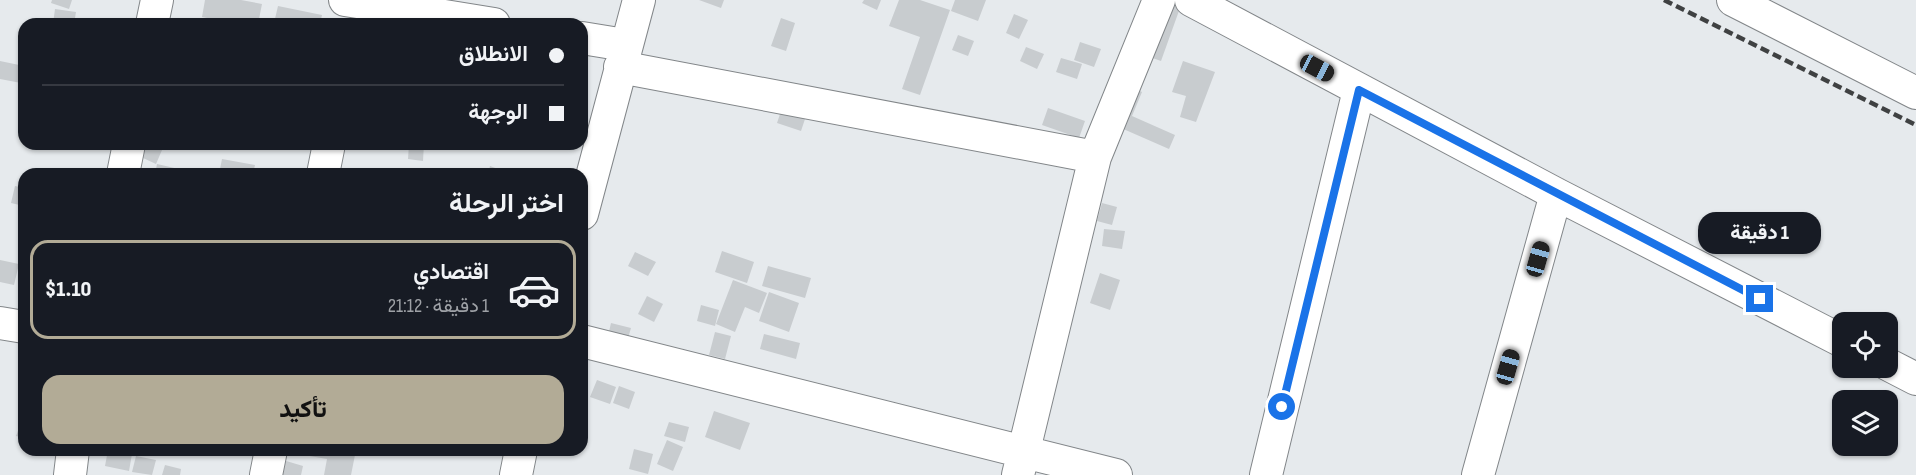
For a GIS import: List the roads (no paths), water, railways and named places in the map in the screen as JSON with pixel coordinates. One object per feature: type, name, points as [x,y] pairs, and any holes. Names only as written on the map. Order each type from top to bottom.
[{"type":"street","points":[[153,18],[157,0]]},
{"type":"street","points":[[588,190],[622,56],[639,0]]},
{"type":"street","points":[[1021,464],[1095,157],[1159,0]]},
{"type":"street","points":[[1191,0],[1556,194],[1832,336]]},
{"type":"street","points":[[1733,0],[1916,93]]},
{"type":"street","points":[[353,6],[447,18]]},
{"type":"street","points":[[588,41],[622,56],[1095,157]]},
{"type":"street","points":[[1266,475],[1359,90]]},
{"type":"street","points":[[124,168],[128,150]]},
{"type":"street","points":[[324,168],[328,150]]},
{"type":"street","points":[[1478,475],[1556,194]]},
{"type":"street","points":[[0,323],[18,326]]},
{"type":"street","points":[[588,343],[1021,464],[1116,475]]},
{"type":"street","points":[[1898,370],[1916,379]]},
{"type":"street","points":[[70,475],[73,456]]},
{"type":"street","points":[[266,475],[270,456]]},
{"type":"street","points":[[516,475],[520,456]]},
{"type":"railway","points":[[1664,0],[1916,125]]}]
